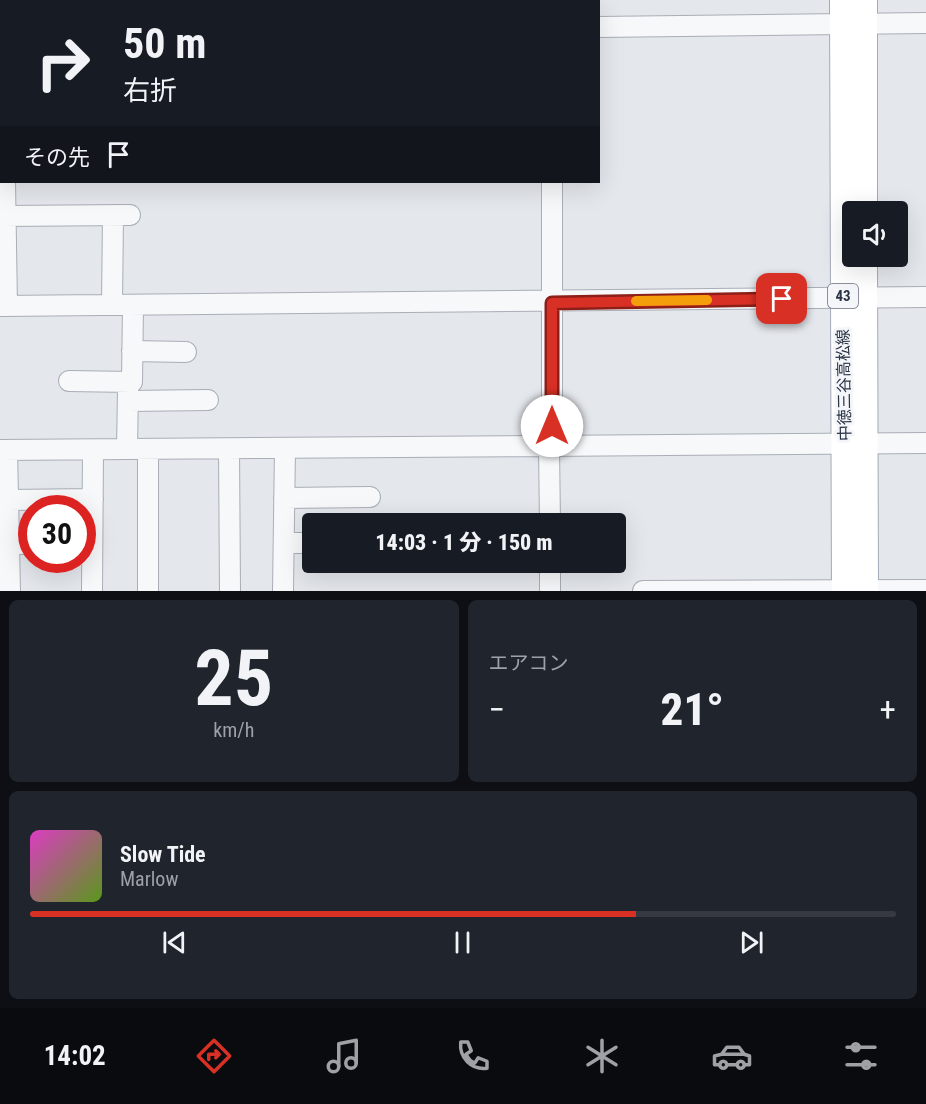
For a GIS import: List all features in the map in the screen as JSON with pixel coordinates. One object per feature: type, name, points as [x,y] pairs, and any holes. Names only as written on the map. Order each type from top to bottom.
[{"type":"main road","points":[[854,11],[863,201]]},
{"type":"main road","name":"中徳三谷高松線","points":[[854,11],[855,590]]},
{"type":"main road","name":"中徳三谷高松線","points":[[854,297],[861,267]]},
{"type":"street","points":[[600,27],[854,11],[926,22]]},
{"type":"street","points":[[5,183],[3,306],[280,302],[552,303],[926,297]]},
{"type":"street","points":[[550,513],[552,183]]},
{"type":"street","points":[[3,216],[122,214],[112,306]]},
{"type":"street","points":[[127,449],[128,391],[132,382],[133,305]]},
{"type":"street","points":[[132,351],[186,352]]},
{"type":"street","points":[[69,381],[128,391],[208,400]]},
{"type":"street","points":[[10,591],[8,500],[4,450],[926,443]]},
{"type":"street","points":[[283,591],[285,448]]},
{"type":"street","points":[[148,449],[148,591]]},
{"type":"street","points":[[229,449],[230,591]]},
{"type":"street","points":[[93,450],[93,495]]},
{"type":"street","points":[[284,498],[370,497]]},
{"type":"street","points":[[8,500],[18,500]]},
{"type":"street","points":[[284,543],[302,543]]},
{"type":"street","points":[[9,544],[18,544]]},
{"type":"street","points":[[90,573],[92,591]]},
{"type":"street","points":[[550,573],[550,591]]},
{"type":"street","points":[[643,591],[926,590]]},
{"type":"slow traffic","points":[[636,301],[707,300]]},
{"type":"route","points":[[552,426],[552,303],[782,299]]}]
